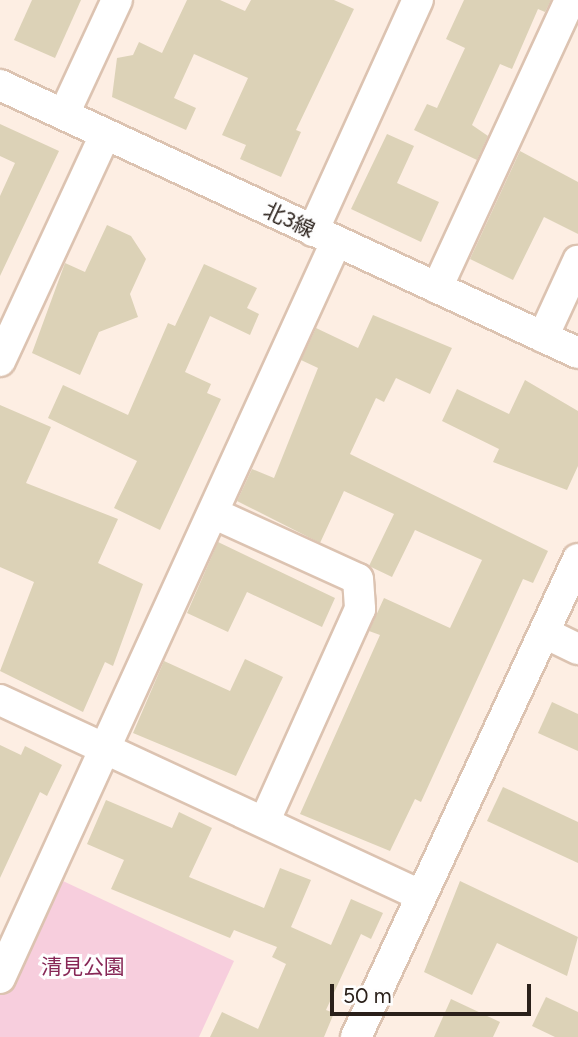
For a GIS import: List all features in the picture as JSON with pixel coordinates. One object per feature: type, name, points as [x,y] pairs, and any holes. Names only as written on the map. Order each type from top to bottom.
[{"type":"street","points":[[64,114],[117,0]]},
{"type":"street","points":[[0,978],[213,513],[418,0]]},
{"type":"street","points":[[437,288],[570,0]]},
{"type":"street","name":"北3線","points":[[0,85],[578,353]]},
{"type":"street","points":[[0,361],[105,135]]},
{"type":"street","points":[[543,337],[578,261]]},
{"type":"street","points":[[213,513],[358,579],[360,609],[265,820]]},
{"type":"street","points":[[356,1037],[578,559]]},
{"type":"street","points":[[545,633],[578,649]]},
{"type":"street","points":[[0,700],[265,820],[421,895]]},
{"type":"green space","name":"清見公園","points":[[48,874],[234,961],[199,1037],[0,1037],[0,978]]},
{"type":"building","points":[[32,0],[81,0],[55,58],[14,40]]},
{"type":"building","points":[[187,0],[220,0],[245,11],[251,0],[334,0],[354,9],[296,130],[301,132],[281,177],[240,159],[246,145],[222,135],[248,78],[194,54],[174,98],[196,108],[186,130],[112,97],[117,58],[133,55],[139,42],[162,53]]},
{"type":"building","points":[[464,0],[551,0],[545,12],[538,9],[512,69],[500,64],[472,125],[488,136],[477,160],[414,130],[427,104],[437,108],[465,48],[446,39]]},
{"type":"building","points":[[0,124],[59,151],[0,276],[0,196],[15,163],[0,156]]},
{"type":"building","points":[[387,134],[414,146],[397,183],[439,202],[421,242],[351,209]]},
{"type":"building","points":[[520,151],[578,182],[578,234],[544,217],[513,280],[470,259]]},
{"type":"building","points":[[107,225],[131,236],[146,259],[130,294],[138,317],[99,332],[80,375],[32,353],[65,263],[85,272]]},
{"type":"building","points":[[204,264],[257,288],[247,308],[259,314],[250,335],[210,316],[185,372],[211,384],[207,393],[221,399],[160,530],[114,508],[137,461],[48,418],[63,385],[128,415],[168,323],[175,326]]},
{"type":"building","points":[[373,315],[452,348],[430,394],[396,378],[384,402],[376,398],[350,454],[548,551],[533,583],[523,579],[421,802],[415,799],[390,851],[300,814],[380,635],[369,631],[384,598],[450,628],[482,560],[415,530],[392,577],[369,566],[394,514],[344,491],[320,543],[237,501],[252,469],[274,478],[318,368],[301,360],[316,328],[358,348]]},
{"type":"building","points":[[525,380],[578,411],[578,466],[567,490],[493,462],[499,449],[442,421],[457,389],[509,414]]},
{"type":"building","points":[[0,405],[51,427],[26,483],[118,519],[98,563],[143,584],[113,666],[105,662],[83,712],[0,671],[34,582],[0,567]]},
{"type":"building","points":[[218,542],[335,598],[322,627],[247,592],[228,632],[187,613]]},
{"type":"building","points":[[245,659],[283,677],[236,776],[133,733],[164,661],[230,691]]},
{"type":"building","points":[[552,702],[578,714],[578,751],[538,733]]},
{"type":"building","points":[[0,745],[21,755],[25,746],[62,765],[47,796],[40,792],[0,878]]},
{"type":"building","points":[[503,787],[578,822],[578,863],[487,821]]},
{"type":"building","points":[[106,800],[172,828],[179,812],[212,828],[189,877],[264,908],[280,868],[311,880],[291,927],[331,945],[351,899],[383,913],[371,939],[361,934],[326,1010],[334,1013],[324,1037],[210,1037],[222,1012],[258,1029],[286,964],[272,957],[277,947],[234,930],[230,938],[111,889],[124,860],[87,844]]},
{"type":"building","points":[[460,881],[578,937],[567,976],[497,943],[472,995],[424,972]]},
{"type":"building","points":[[546,997],[578,1012],[578,1037],[555,1037],[532,1026]]},
{"type":"building","points":[[451,999],[500,1022],[493,1037],[434,1037]]}]
